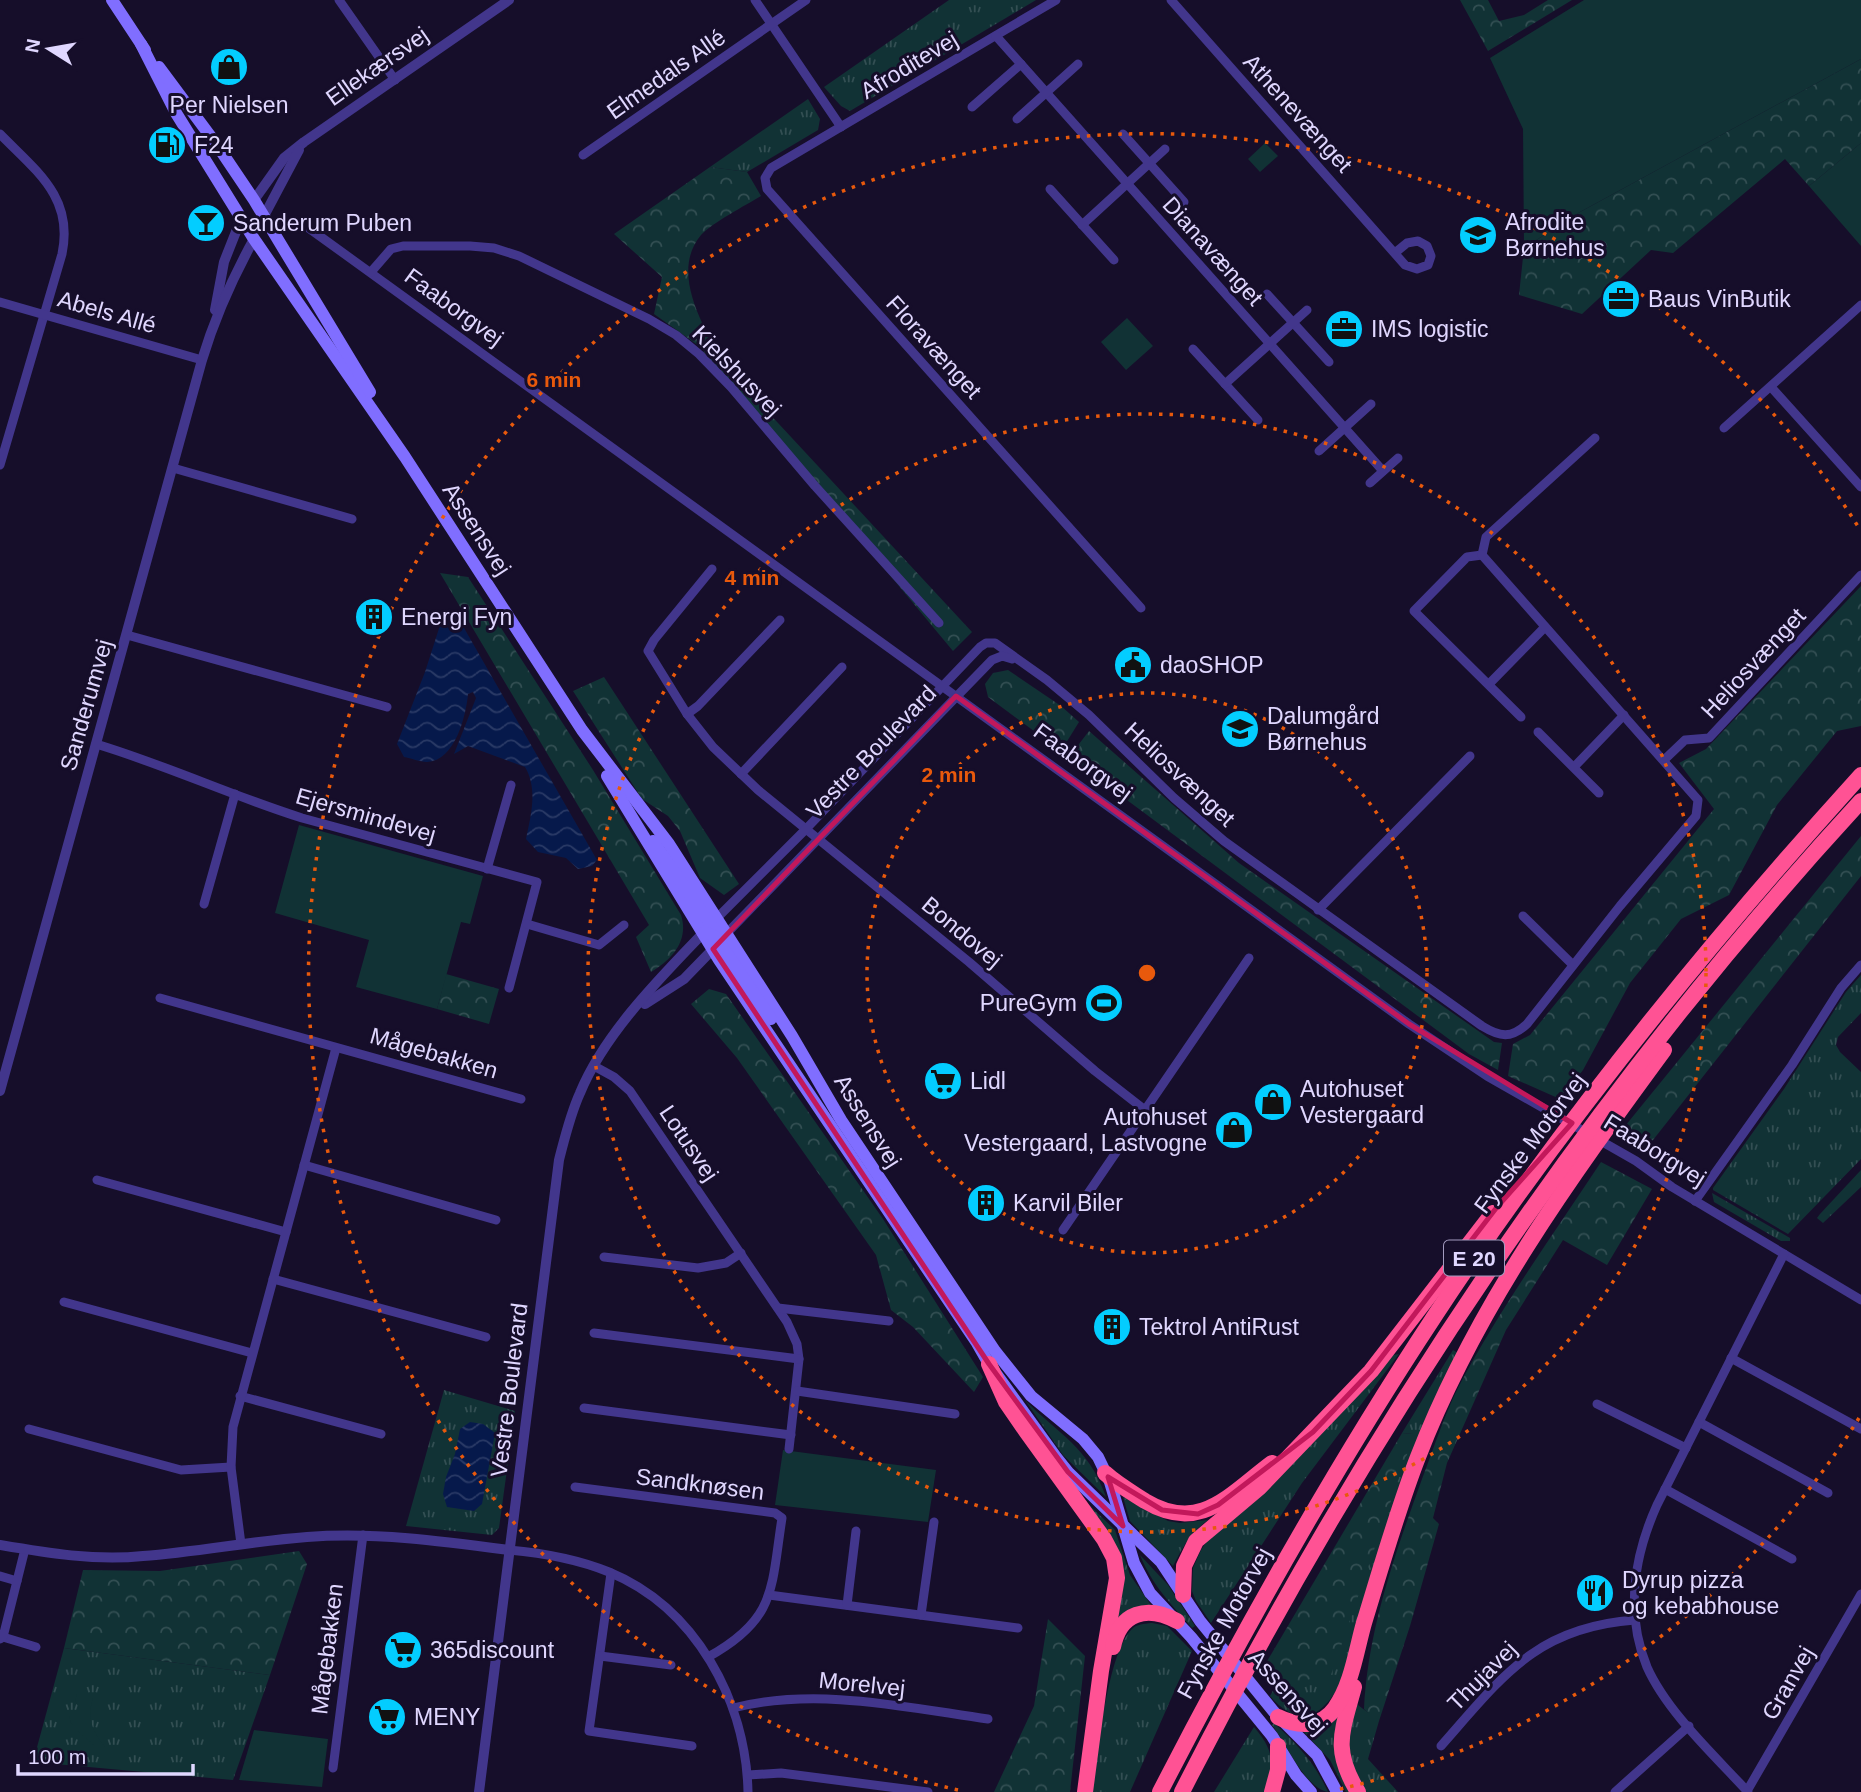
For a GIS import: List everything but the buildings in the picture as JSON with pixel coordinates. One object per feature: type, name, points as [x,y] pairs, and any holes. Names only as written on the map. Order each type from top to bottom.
[{"type":"highway","name":"Fynske Motorvej","points":[[1160,1792],[1246,1629],[1326,1490],[1434,1316],[1556,1144],[1693,966],[1770,875],[1861,775]]},
{"type":"highway","name":"Fynske Motorvej","points":[[1182,1792],[1226,1706],[1337,1508],[1450,1327],[1571,1154],[1634,1071],[1723,961],[1861,801]]},
{"type":"highway","points":[[1276,1715],[1296,1724],[1315,1723],[1329,1715],[1339,1702],[1350,1676],[1418,1457],[1445,1394],[1494,1297],[1544,1217],[1674,1037],[1723,961]]},
{"type":"highway","points":[[1183,1595],[1184,1566],[1196,1541],[1259,1488],[1371,1371],[1497,1207],[1556,1144]]},
{"type":"highway","points":[[989,1364],[1006,1402],[1098,1530],[1114,1558],[1117,1578],[1101,1671],[1086,1792]]},
{"type":"highway","points":[[1105,1472],[1117,1483],[1162,1510],[1181,1515],[1198,1514],[1218,1505],[1313,1432]]},
{"type":"highway","points":[[1358,1792],[1343,1761],[1341,1734],[1398,1515]]},
{"type":"highway","points":[[1086,1792],[1114,1641],[1119,1629],[1125,1621],[1141,1613],[1159,1613],[1177,1621]]},
{"type":"highway","points":[[1272,1792],[1278,1770],[1278,1746]]},
{"type":"main road","points":[[112,0],[254,200],[241,219],[176,113],[141,44]]},
{"type":"main road","name":"Assensvej","points":[[254,200],[394,431],[405,457]]},
{"type":"main road","points":[[254,239],[264,216]]},
{"type":"main road","name":"Assensvej","points":[[241,219],[405,457],[582,730],[669,844],[710,925]]},
{"type":"main road","name":"Assensvej","points":[[582,730],[622,804],[665,856],[989,1364],[1062,1465],[1161,1562],[1200,1621],[1276,1715],[1317,1755],[1337,1792]]},
{"type":"main road","points":[[710,925],[719,933],[720,941]]},
{"type":"main road","name":"Assensvej","points":[[720,941],[792,1036],[841,1120],[1014,1377],[1031,1396],[1083,1439],[1098,1457],[1143,1582],[1158,1603],[1191,1636],[1265,1728],[1296,1775],[1311,1792]]},
{"type":"street","points":[[340,0],[395,80]]},
{"type":"street","name":"Ellekærsvej","points":[[254,200],[284,158],[304,142],[509,0]]},
{"type":"street","points":[[755,0],[841,127]]},
{"type":"street","name":"Elmedals Allé","points":[[583,155],[806,0]]},
{"type":"street","points":[[996,36],[1056,0]]},
{"type":"street","name":"Athenevænget","points":[[1171,0],[1396,252]]},
{"type":"street","name":"Dianavænget","points":[[996,36],[1383,471]]},
{"type":"street","name":"Afroditevej","points":[[841,127],[996,36]]},
{"type":"street","points":[[972,107],[1021,64]]},
{"type":"street","points":[[1017,119],[1078,64]]},
{"type":"street","name":"Floravænget","points":[[841,127],[771,168],[765,178],[767,189],[1141,608]]},
{"type":"street","points":[[0,134],[52,189],[63,214],[65,241],[0,465]]},
{"type":"street","name":"Dianavænget","points":[[1123,134],[1184,202]]},
{"type":"street","name":"Ellekærsvej","points":[[264,216],[304,142]]},
{"type":"street","points":[[1082,225],[1165,149]]},
{"type":"street","points":[[1050,189],[1114,260]]},
{"type":"street","name":"Sanderumvej","points":[[212,330],[224,262],[241,219]]},
{"type":"street","name":"Faaborgvej","points":[[303,224],[1409,1024],[1487,1076],[1636,1161],[1695,1201],[1861,1300]]},
{"type":"street","name":"Sanderumvej","points":[[0,1091],[202,360],[237,269],[254,239]]},
{"type":"street","name":"Kielshusvej","points":[[371,272],[391,249],[403,246],[494,248],[550,270],[676,335],[731,387],[939,623]]},
{"type":"street","name":"Dianavænget","points":[[1267,294],[1329,362]]},
{"type":"street","name":"Abels Allé","points":[[0,302],[202,360]]},
{"type":"street","points":[[1724,428],[1861,305]]},
{"type":"street","points":[[1225,384],[1307,310]]},
{"type":"street","points":[[1193,349],[1258,421]]},
{"type":"street","points":[[1771,387],[1861,487]]},
{"type":"street","points":[[1319,451],[1371,404]]},
{"type":"street","points":[[1521,717],[1415,611],[1467,557],[1482,555],[1486,537],[1595,438]]},
{"type":"street","points":[[1370,483],[1398,458]]},
{"type":"street","points":[[173,468],[352,519]]},
{"type":"street","name":"Heliosvænget","points":[[942,685],[986,643],[995,643],[1089,715],[1192,815],[1224,841],[1482,1026],[1501,1036],[1511,1036],[1527,1024],[1619,906],[1696,816],[1698,800],[1482,555]]},
{"type":"street","points":[[712,569],[648,651],[687,714],[713,747],[806,829]]},
{"type":"street","name":"Heliosvænget","points":[[1664,760],[1685,740],[1709,738],[1861,575]]},
{"type":"street","points":[[687,714],[698,706],[780,620]]},
{"type":"street","points":[[1489,684],[1545,627]]},
{"type":"street","points":[[127,635],[387,707]]},
{"type":"street","points":[[956,696],[992,660],[1002,656],[1021,661]]},
{"type":"street","points":[[741,774],[842,667]]},
{"type":"street","name":"Vestre Boulevard","points":[[479,1792],[559,1160],[572,1112],[594,1066],[634,1011],[710,925],[806,829],[942,685]]},
{"type":"street","name":"Vestre Boulevard","points":[[634,1011],[684,979],[956,696]]},
{"type":"street","points":[[1574,767],[1624,715]]},
{"type":"street","points":[[1538,732],[1599,793]]},
{"type":"street","name":"Ejersmindevej","points":[[96,744],[302,818],[537,882],[509,988]]},
{"type":"street","points":[[1318,910],[1470,756]]},
{"type":"street","points":[[488,869],[511,785]]},
{"type":"street","points":[[204,904],[235,794]]},
{"type":"street","name":"Vestre Boulevard","points":[[806,829],[817,838]]},
{"type":"street","name":"Bondovej","points":[[817,838],[1145,1110]]},
{"type":"street","points":[[1522,916],[1573,965]]},
{"type":"street","points":[[527,924],[599,945],[624,925]]},
{"type":"street","points":[[1063,1230],[1250,958]]},
{"type":"street","points":[[1695,1201],[1792,1065],[1841,988],[1861,965]]},
{"type":"street","name":"Mågebakken","points":[[160,998],[521,1099]]},
{"type":"street","name":"Mågebakken","points":[[241,1544],[231,1467],[233,1427],[336,1048]]},
{"type":"street","name":"Lotusvej","points":[[594,1066],[631,1091],[779,1308],[797,1344],[799,1359],[789,1449]]},
{"type":"street","points":[[304,1165],[496,1220]]},
{"type":"street","points":[[97,1180],[286,1232]]},
{"type":"street","points":[[604,1257],[698,1268],[726,1263],[741,1253]]},
{"type":"street","points":[[1748,1791],[1689,1727],[1647,1667],[1635,1620],[1634,1590],[1644,1534],[1784,1254]]},
{"type":"street","points":[[273,1279],[486,1337]]},
{"type":"street","points":[[64,1302],[252,1353]]},
{"type":"street","points":[[779,1308],[889,1321]]},
{"type":"street","points":[[594,1333],[799,1359]]},
{"type":"street","points":[[1731,1358],[1860,1429]]},
{"type":"street","points":[[797,1391],[955,1414]]},
{"type":"street","points":[[240,1396],[381,1434]]},
{"type":"street","points":[[1597,1404],[1686,1448]]},
{"type":"street","points":[[584,1408],[791,1435]]},
{"type":"street","points":[[1699,1422],[1828,1493]]},
{"type":"street","points":[[29,1429],[181,1470],[231,1467]]},
{"type":"street","name":"Sandknøsen","points":[[575,1487],[775,1513],[782,1518],[769,1595],[760,1617],[745,1633],[708,1657]]},
{"type":"street","points":[[1665,1489],[1792,1559]]},
{"type":"street","points":[[921,1615],[934,1522]]},
{"type":"street","points":[[847,1605],[856,1531]]},
{"type":"street","points":[[0,1545],[88,1557],[141,1557],[307,1537],[363,1535],[405,1537],[564,1558],[611,1573],[666,1609],[690,1632],[708,1657],[726,1688],[733,1708],[744,1748],[748,1792]]},
{"type":"street","name":"Mågebakken","points":[[333,1768],[363,1535]]},
{"type":"street","points":[[25,1549],[2,1638],[36,1647]]},
{"type":"street","points":[[611,1573],[589,1731],[692,1746]]},
{"type":"street","points":[[0,1576],[17,1581]]},
{"type":"street","name":"Granvej","points":[[1748,1791],[1861,1594]]},
{"type":"street","points":[[769,1595],[1018,1628]]},
{"type":"street","name":"Thujavej","points":[[1441,1746],[1500,1680],[1537,1649],[1577,1631],[1635,1620]]},
{"type":"street","points":[[600,1656],[671,1665]]},
{"type":"street","name":"Morelvej","points":[[733,1708],[760,1701],[834,1699],[988,1718]]},
{"type":"street","points":[[1615,1792],[1689,1727]]},
{"type":"street","points":[[748,1775],[781,1773],[928,1792]]},
{"type":"highlighted area","points":[[956,696],[1409,1024],[1572,1123],[1497,1207],[1371,1371],[1313,1432],[1218,1505],[1198,1514],[1162,1510],[1108,1477],[1123,1526],[1068,1472],[989,1364],[713,949]]},
{"type":"green space","points":[[949,0],[1036,0],[850,111],[841,106],[824,87]]},
{"type":"green space","points":[[1460,0],[1488,0],[1499,21],[1524,15],[1548,0],[1572,0],[1488,51]]},
{"type":"green space","points":[[1584,0],[1861,0],[1861,59],[1580,212],[1524,248],[1523,129],[1490,58]]},
{"type":"green space","points":[[1861,59],[1861,143],[1809,186],[1785,159],[1673,253],[1651,250],[1582,314],[1519,295],[1524,248],[1580,212]]},
{"type":"green space","points":[[808,99],[820,119],[818,130],[747,172],[710,167]]},
{"type":"green space","points":[[1265,143],[1278,156],[1260,172],[1248,159]]},
{"type":"green space","points":[[1861,143],[1861,246],[1809,186]]},
{"type":"green space","points":[[710,167],[747,172],[761,196],[706,230],[692,251],[688,267],[690,285],[694,304],[710,339],[728,369],[972,632],[953,651],[699,346],[654,314],[662,277],[614,234]]},
{"type":"green space","points":[[1127,318],[1153,346],[1126,370],[1101,342]]},
{"type":"green space","points":[[440,573],[468,577],[593,770],[681,915],[681,941],[672,955],[651,972],[636,937],[649,925]]},
{"type":"green space","points":[[1861,586],[1861,726],[1837,731],[1777,805],[1729,895],[1681,919],[1630,983],[1583,1070],[1560,1099],[1508,1076],[1513,1044],[1530,1035],[1714,809],[1679,763],[1706,749]]},
{"type":"green space","points":[[1008,670],[1061,706],[1079,722],[1061,751],[988,697],[985,684],[993,673]]},
{"type":"green space","points":[[604,677],[739,884],[724,895],[700,878],[680,831],[668,816],[642,799],[573,691]]},
{"type":"green space","points":[[1089,731],[1239,863],[1494,1042],[1502,1043],[1498,1070],[1469,1054],[1069,757]]},
{"type":"green space","points":[[299,825],[483,876],[470,924],[461,922],[437,1009],[356,987],[369,940],[275,913]]},
{"type":"green space","points":[[1861,836],[1861,876],[1642,1154],[1617,1136]]},
{"type":"green space","points":[[446,974],[499,989],[489,1024],[437,1009]]},
{"type":"green space","points":[[1861,975],[1861,1013],[1838,1037],[1836,1045],[1861,1072],[1861,1159],[1788,1234],[1713,1188],[1784,1089],[1846,992]]},
{"type":"green space","points":[[709,989],[726,994],[883,1219],[983,1377],[974,1392],[913,1327],[891,1310],[876,1255],[737,1058],[691,1004]]},
{"type":"green space","points":[[1601,1162],[1652,1189],[1607,1265],[1563,1240],[1506,1330],[1447,1463],[1433,1518],[1439,1524],[1410,1626],[1379,1721],[1376,1721],[1364,1709],[1377,1621],[1402,1535],[1444,1420],[1459,1386],[1492,1328]]},
{"type":"green space","points":[[1861,1170],[1861,1187],[1823,1223],[1817,1218]]},
{"type":"green space","points":[[1712,1193],[1790,1238],[1790,1241],[1781,1241],[1714,1202]]},
{"type":"green space","points":[[1453,1350],[1458,1353],[1342,1680],[1319,1710],[1301,1716],[1291,1713],[1270,1696],[1279,1680],[1286,1684],[1413,1434],[1402,1433]]},
{"type":"green space","points":[[1399,1354],[1302,1483],[1211,1623],[1192,1591],[1193,1568],[1207,1541],[1270,1488],[1393,1355]]},
{"type":"green space","points":[[444,1390],[515,1411],[499,1528],[492,1535],[406,1526]]},
{"type":"green space","points":[[1025,1400],[1072,1442],[1091,1465],[1106,1497],[1063,1455]]},
{"type":"green space","points":[[1402,1433],[1414,1434],[1331,1675],[1286,1684],[1263,1668]]},
{"type":"green space","points":[[783,1450],[936,1470],[928,1522],[775,1505]]},
{"type":"green space","points":[[1079,1495],[1115,1530],[1130,1575],[1153,1608],[1114,1630],[1121,1586]]},
{"type":"green space","points":[[1123,1497],[1168,1521],[1180,1523],[1208,1520],[1191,1536],[1173,1566],[1130,1521]]},
{"type":"green space","points":[[299,1551],[307,1564],[270,1675],[64,1648],[83,1570],[160,1571]]},
{"type":"green space","points":[[1140,1555],[1168,1585],[1195,1626],[1192,1628],[1163,1594]]},
{"type":"green space","points":[[1048,1619],[1085,1656],[1070,1792],[994,1792],[1034,1706]]},
{"type":"green space","points":[[1152,1623],[1167,1626],[1192,1651],[1130,1792],[1092,1792],[1105,1706],[1116,1660],[1123,1641],[1132,1629],[1138,1625]]},
{"type":"green space","points":[[64,1648],[270,1675],[233,1780],[33,1762]]},
{"type":"green space","points":[[85,1690],[93,1699],[90,1712],[92,1724],[105,1747],[96,1747],[71,1723],[69,1716],[79,1708],[75,1700],[77,1694]]},
{"type":"green space","points":[[1354,1702],[1379,1721],[1368,1759],[1398,1792],[1364,1792],[1347,1760]]},
{"type":"green space","points":[[1338,1712],[1353,1792],[1346,1792],[1330,1760],[1302,1730]]},
{"type":"green space","points":[[1274,1723],[1305,1754],[1328,1792],[1320,1789],[1304,1774],[1272,1725]]},
{"type":"green space","points":[[1254,1727],[1269,1750],[1271,1764],[1266,1792],[1214,1792]]},
{"type":"green space","points":[[254,1730],[328,1739],[322,1787],[239,1780]]},
{"type":"water","points":[[450,613],[460,621],[597,860],[592,866],[578,869],[566,858],[538,852],[526,839],[532,793],[525,767],[468,746],[454,754],[476,698],[473,692],[468,694],[462,725],[445,754],[437,760],[427,762],[404,757],[397,744],[443,616]]},
{"type":"water","points":[[470,1422],[483,1424],[495,1433],[482,1504],[474,1511],[447,1507],[443,1494],[460,1429]]},
{"type":"place","name":"Per Nielsen","points":[[229,67]]},
{"type":"place","name":"F24","points":[[167,145]]},
{"type":"place","name":"Sanderum Puben","points":[[206,223]]},
{"type":"place","name":"Afrodite Børnehus","points":[[1478,235]]},
{"type":"place","name":"Baus VinButik","points":[[1621,299]]},
{"type":"place","name":"IMS logistic","points":[[1344,329]]},
{"type":"place","name":"Energi Fyn","points":[[374,617]]},
{"type":"place","name":"daoSHOP","points":[[1133,665]]},
{"type":"place","name":"Dalumgård Børnehus","points":[[1240,729]]},
{"type":"place","name":"PureGym","points":[[1104,1003]]},
{"type":"place","name":"Lidl","points":[[943,1081]]},
{"type":"place","name":"Autohuset Vestergaard","points":[[1273,1102]]},
{"type":"place","name":"Autohuset Vestergaard, Lastvogne","points":[[1234,1130]]},
{"type":"place","name":"Karvil Biler","points":[[986,1203]]},
{"type":"place","name":"Tektrol AntiRust","points":[[1112,1327]]},
{"type":"place","name":"Dyrup pizza og kebabhouse","points":[[1595,1593]]},
{"type":"place","name":"365discount","points":[[403,1650]]},
{"type":"place","name":"MENY","points":[[387,1717]]}]
